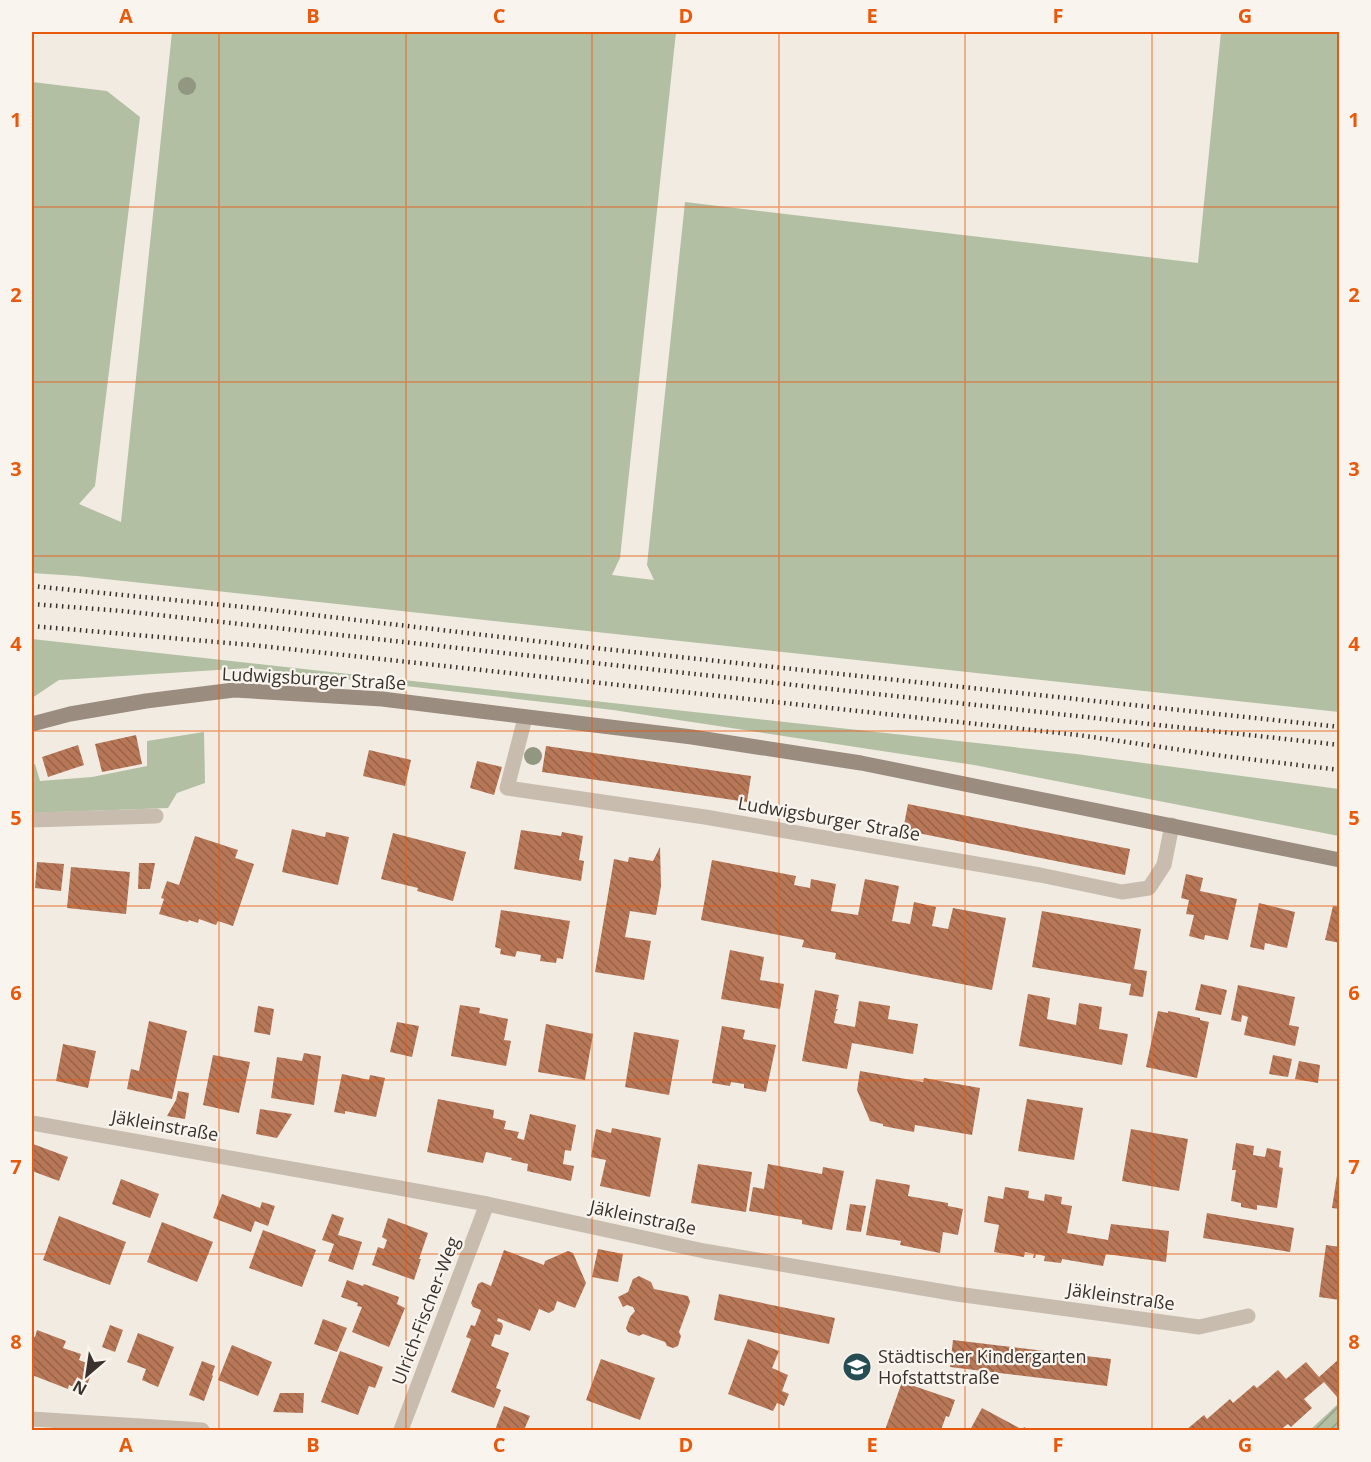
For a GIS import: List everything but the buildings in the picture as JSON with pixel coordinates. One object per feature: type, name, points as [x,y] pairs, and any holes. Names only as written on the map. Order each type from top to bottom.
[{"type":"main road","name":"Ludwigsburger Straße","points":[[32,723],[146,701],[234,690],[382,699],[692,737],[861,763],[1340,860]]},
{"type":"street","name":"Ludwigsburger Straße","points":[[525,717],[507,788],[705,817],[1040,875],[1122,892],[1149,888],[1164,865],[1172,825]]},
{"type":"street","points":[[32,820],[156,816]]},
{"type":"street","name":"Jäkleinstraße","points":[[32,1123],[488,1204],[704,1251],[957,1294],[1199,1328],[1248,1316]]},
{"type":"street","name":"Ulrich-Fischer-Weg","points":[[401,1431],[488,1204]]},
{"type":"street","points":[[32,1419],[202,1431]]},
{"type":"green space","points":[[172,32],[676,32],[620,558],[612,575],[654,580],[647,565],[685,202],[1198,263],[1221,32],[1339,32],[1339,712],[32,573],[32,82],[107,91],[140,117],[95,486],[79,504],[121,522]]},
{"type":"green space","points":[[32,639],[1076,754],[1339,789],[1339,836],[974,765],[613,710],[249,668],[59,680],[32,698]]},
{"type":"green space","points":[[204,732],[205,783],[177,793],[168,808],[32,813],[32,765],[35,764],[40,781],[92,777],[147,766],[147,741]]},
{"type":"green space","points":[[1339,1403],[1339,1430],[1310,1430]]},
{"type":"railway","points":[[32,586],[254,608],[595,648],[1340,727]]},
{"type":"railway","points":[[32,604],[122,611],[1340,745]]},
{"type":"railway","points":[[32,626],[252,645],[1078,735],[1340,770]]},
{"type":"place","name":"Städtischer Kindergarten Hofstattstraße","points":[[857,1367]]}]
